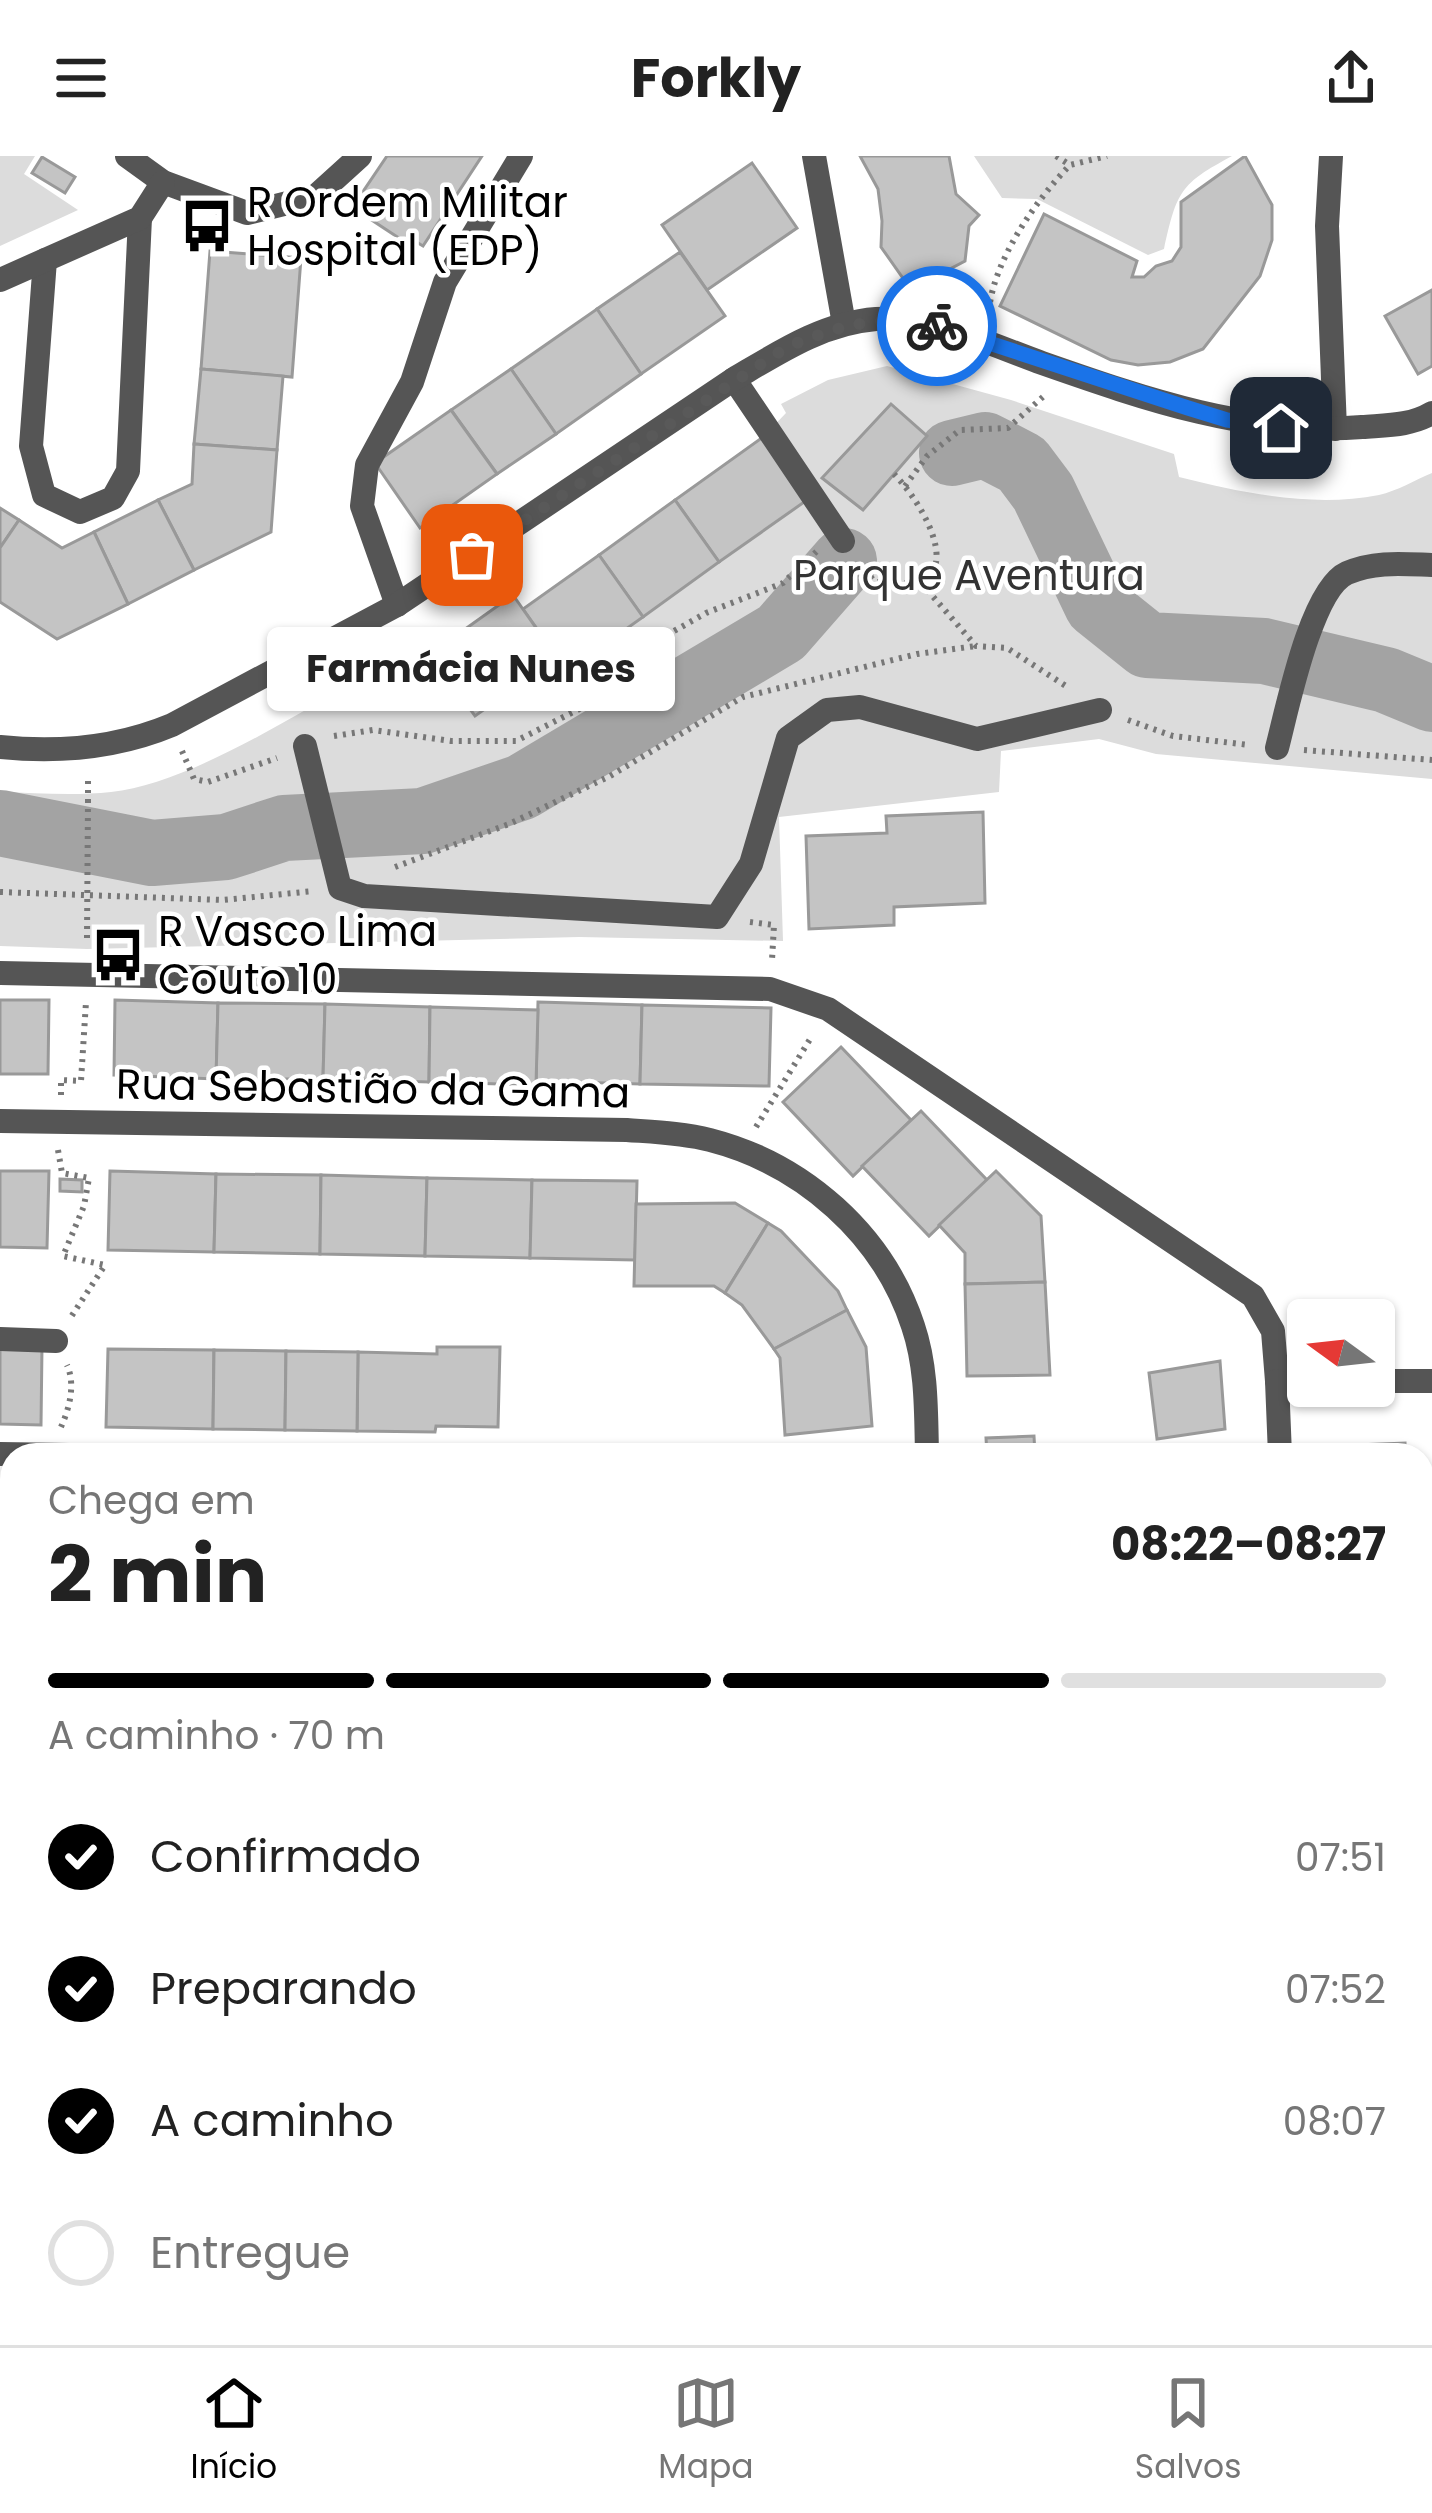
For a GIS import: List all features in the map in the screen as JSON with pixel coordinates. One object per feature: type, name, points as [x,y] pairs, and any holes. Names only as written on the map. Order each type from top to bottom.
[{"type":"street","points":[[127,156],[163,182],[247,213],[316,196],[359,156]]},
{"type":"street","points":[[397,605],[362,506],[367,465],[412,382],[445,282],[521,156]]},
{"type":"street","points":[[814,156],[844,324]]},
{"type":"street","points":[[1330,156],[1327,226],[1335,429]]},
{"type":"street","points":[[45,260],[31,446],[44,495],[80,512],[112,498],[128,471],[140,218],[163,182]]},
{"type":"street","points":[[0,280],[140,218]]},
{"type":"street","points":[[0,747],[88,748],[146,736],[172,725],[397,605],[734,379],[787,347],[844,324],[910,320],[1227,420],[1335,429],[1417,422],[1432,412]]},
{"type":"street","points":[[734,379],[840,537]]},
{"type":"street","points":[[1277,748],[1308,634],[1324,599],[1342,575],[1387,563],[1432,566]]},
{"type":"street","points":[[305,746],[340,888],[364,896],[717,917],[752,864],[788,738],[827,710],[860,706],[976,739],[1100,710]]},
{"type":"street","points":[[0,973],[770,989],[828,1009],[1253,1296],[1273,1331],[1280,1443]]},
{"type":"street","name":"Rua Sebastião da Gama","points":[[0,1121],[627,1130],[680,1134],[742,1150],[802,1180],[841,1212],[897,1283],[915,1330],[926,1388],[928,1443]]},
{"type":"street","points":[[0,1340],[56,1341]]},
{"type":"street","points":[[1277,1381],[1287,1381]]},
{"type":"street","points":[[1395,1381],[1432,1382]]},
{"type":"path","points":[[1056,156],[1070,165]]},
{"type":"path","points":[[986,343],[990,293],[1037,199],[1070,165],[1107,156]]},
{"type":"path","points":[[905,486],[928,456],[961,430],[1008,428],[1069,372]]},
{"type":"path","points":[[894,474],[937,549],[934,570],[922,584]]},
{"type":"path","points":[[172,725],[194,779],[208,782],[323,738],[373,730],[489,744],[516,741],[601,698],[668,634],[706,613],[783,584],[840,537]]},
{"type":"path","points":[[862,568],[874,582],[922,584],[976,646]]},
{"type":"path","points":[[0,892],[223,900],[340,888],[509,824],[610,776],[743,697],[917,654],[976,646],[1007,648],[1100,710]]},
{"type":"path","points":[[87,938],[88,802]]},
{"type":"path","points":[[717,917],[774,925],[770,989]]},
{"type":"path","points":[[81,1081],[87,974]]},
{"type":"path","points":[[742,1150],[828,1009]]},
{"type":"green space","points":[[0,156],[35,156],[24,174],[78,210],[0,246]]},
{"type":"green space","points":[[974,156],[1232,156],[1183,191],[1164,249],[1148,255],[1037,199],[1002,198]]},
{"type":"green space","name":"Parque Aventura","points":[[887,366],[1011,400],[1174,454],[1179,477],[1228,488],[1278,497],[1354,499],[1386,493],[1432,473],[1432,779],[1156,754],[1099,739],[1001,751],[999,792],[779,817],[783,941],[579,937],[87,949],[0,946],[0,792],[111,792],[181,773],[258,736],[400,655],[430,654],[475,716],[557,658],[567,671],[806,500],[763,437],[786,413],[781,404],[828,380]]},
{"type":"building","points":[[387,156],[482,156],[423,246],[418,243],[414,248],[361,213],[364,208],[356,202]]},
{"type":"building","points":[[860,156],[949,156],[956,194],[979,215],[969,226],[965,261],[950,269],[947,301],[912,291],[881,247],[878,189]]},
{"type":"building","points":[[1245,156],[1272,205],[1272,240],[1260,276],[1203,349],[1170,362],[1138,365],[1111,360],[1000,306],[1044,214],[1137,261],[1132,277],[1144,277],[1172,261],[1181,247],[1181,202]]},
{"type":"building","points":[[42,157],[75,177],[65,193],[32,173]]},
{"type":"building","points":[[752,163],[797,228],[707,290],[662,225]]},
{"type":"building","points":[[210,251],[301,258],[292,377],[201,369]]},
{"type":"building","points":[[680,252],[725,316],[641,374],[597,309]]},
{"type":"building","points":[[1432,290],[1432,366],[1418,374],[1385,316]]},
{"type":"building","points":[[597,309],[641,374],[556,434],[511,369]]},
{"type":"building","points":[[201,369],[283,376],[277,450],[194,444]]},
{"type":"building","points":[[511,369],[556,434],[497,474],[451,410]]},
{"type":"building","points":[[891,404],[927,436],[863,510],[822,478]]},
{"type":"building","points":[[451,410],[497,474],[420,528],[375,463]]},
{"type":"building","points":[[763,437],[807,500],[719,562],[675,500]]},
{"type":"building","points":[[194,444],[277,450],[271,532],[194,570],[158,500],[192,484]]},
{"type":"building","points":[[158,500],[194,570],[128,604],[94,532]]},
{"type":"building","points":[[675,500],[719,562],[643,617],[599,555]]},
{"type":"building","points":[[0,508],[19,520],[0,548]]},
{"type":"building","points":[[19,520],[62,548],[94,532],[128,604],[57,639],[0,602],[0,548]]},
{"type":"building","points":[[599,555],[643,617],[567,671],[523,609]]},
{"type":"building","points":[[513,595],[557,658],[475,716],[430,654]]},
{"type":"building","points":[[983,812],[985,903],[894,907],[894,925],[809,929],[806,836],[887,833],[886,816]]},
{"type":"building","points":[[0,1000],[49,1000],[48,1074],[0,1074]]},
{"type":"building","points":[[115,1000],[218,1003],[216,1079],[114,1075]]},
{"type":"building","points":[[538,1002],[642,1005],[640,1084],[536,1081]]},
{"type":"building","points":[[218,1003],[325,1004],[323,1079],[216,1079]]},
{"type":"building","points":[[325,1004],[430,1007],[429,1082],[323,1079]]},
{"type":"building","points":[[642,1005],[771,1008],[769,1086],[640,1084]]},
{"type":"building","points":[[430,1007],[538,1010],[536,1085],[429,1082]]},
{"type":"building","points":[[841,1047],[911,1120],[853,1176],[783,1102]]},
{"type":"building","points":[[921,1111],[987,1180],[929,1236],[862,1166]]},
{"type":"building","points":[[0,1171],[49,1171],[47,1248],[0,1247]]},
{"type":"building","points":[[110,1171],[216,1174],[214,1252],[108,1250]]},
{"type":"building","points":[[996,1171],[1041,1216],[1045,1282],[965,1284],[965,1253],[939,1225]]},
{"type":"building","points":[[216,1174],[321,1175],[320,1254],[214,1252]]},
{"type":"building","points":[[321,1175],[427,1178],[425,1256],[320,1254]]},
{"type":"building","points":[[427,1178],[532,1180],[530,1258],[425,1256]]},
{"type":"building","points":[[60,1179],[82,1180],[82,1192],[60,1191]]},
{"type":"building","points":[[532,1180],[637,1181],[635,1260],[530,1258]]},
{"type":"building","points":[[735,1203],[768,1223],[725,1293],[714,1286],[634,1286],[636,1204]]},
{"type":"building","points":[[768,1223],[838,1291],[847,1310],[774,1349],[742,1305],[725,1293]]},
{"type":"building","points":[[1045,1282],[1050,1375],[967,1376],[965,1284]]},
{"type":"building","points":[[847,1310],[866,1347],[872,1426],[785,1435],[780,1358],[774,1349]]},
{"type":"building","points":[[0,1347],[42,1347],[41,1425],[0,1424]]},
{"type":"building","points":[[437,1347],[500,1347],[498,1427],[357,1431],[358,1352],[437,1354]]},
{"type":"building","points":[[108,1349],[214,1350],[213,1429],[106,1427]]},
{"type":"building","points":[[214,1350],[286,1351],[285,1430],[213,1429]]},
{"type":"building","points":[[286,1351],[358,1352],[357,1431],[285,1430]]},
{"type":"building","points":[[1220,1361],[1225,1429],[1157,1439],[1149,1373]]},
{"type":"building","points":[[1034,1436],[1034,1443],[986,1443],[986,1438]]},
{"type":"waterway","points":[[952,453],[985,445],[1022,464],[1043,492],[1097,605],[1147,645],[1264,651],[1386,680],[1432,699]]},
{"type":"waterway","points":[[0,823],[152,853],[226,847],[284,828],[423,821],[522,787],[781,633],[844,561]]},
{"type":"way so far","points":[[472,555],[787,347],[844,324],[910,320],[937,326]]},
{"type":"place","name":"R Ordem Militar Hospital (EDP)","points":[[207,226]]},
{"type":"place","name":"Farmácia Nunes","points":[[472,555]]},
{"type":"place","name":"R Vasco Lima Couto 10","points":[[118,955]]},
{"type":"route","points":[[937,326],[1227,420],[1281,428]]}]
